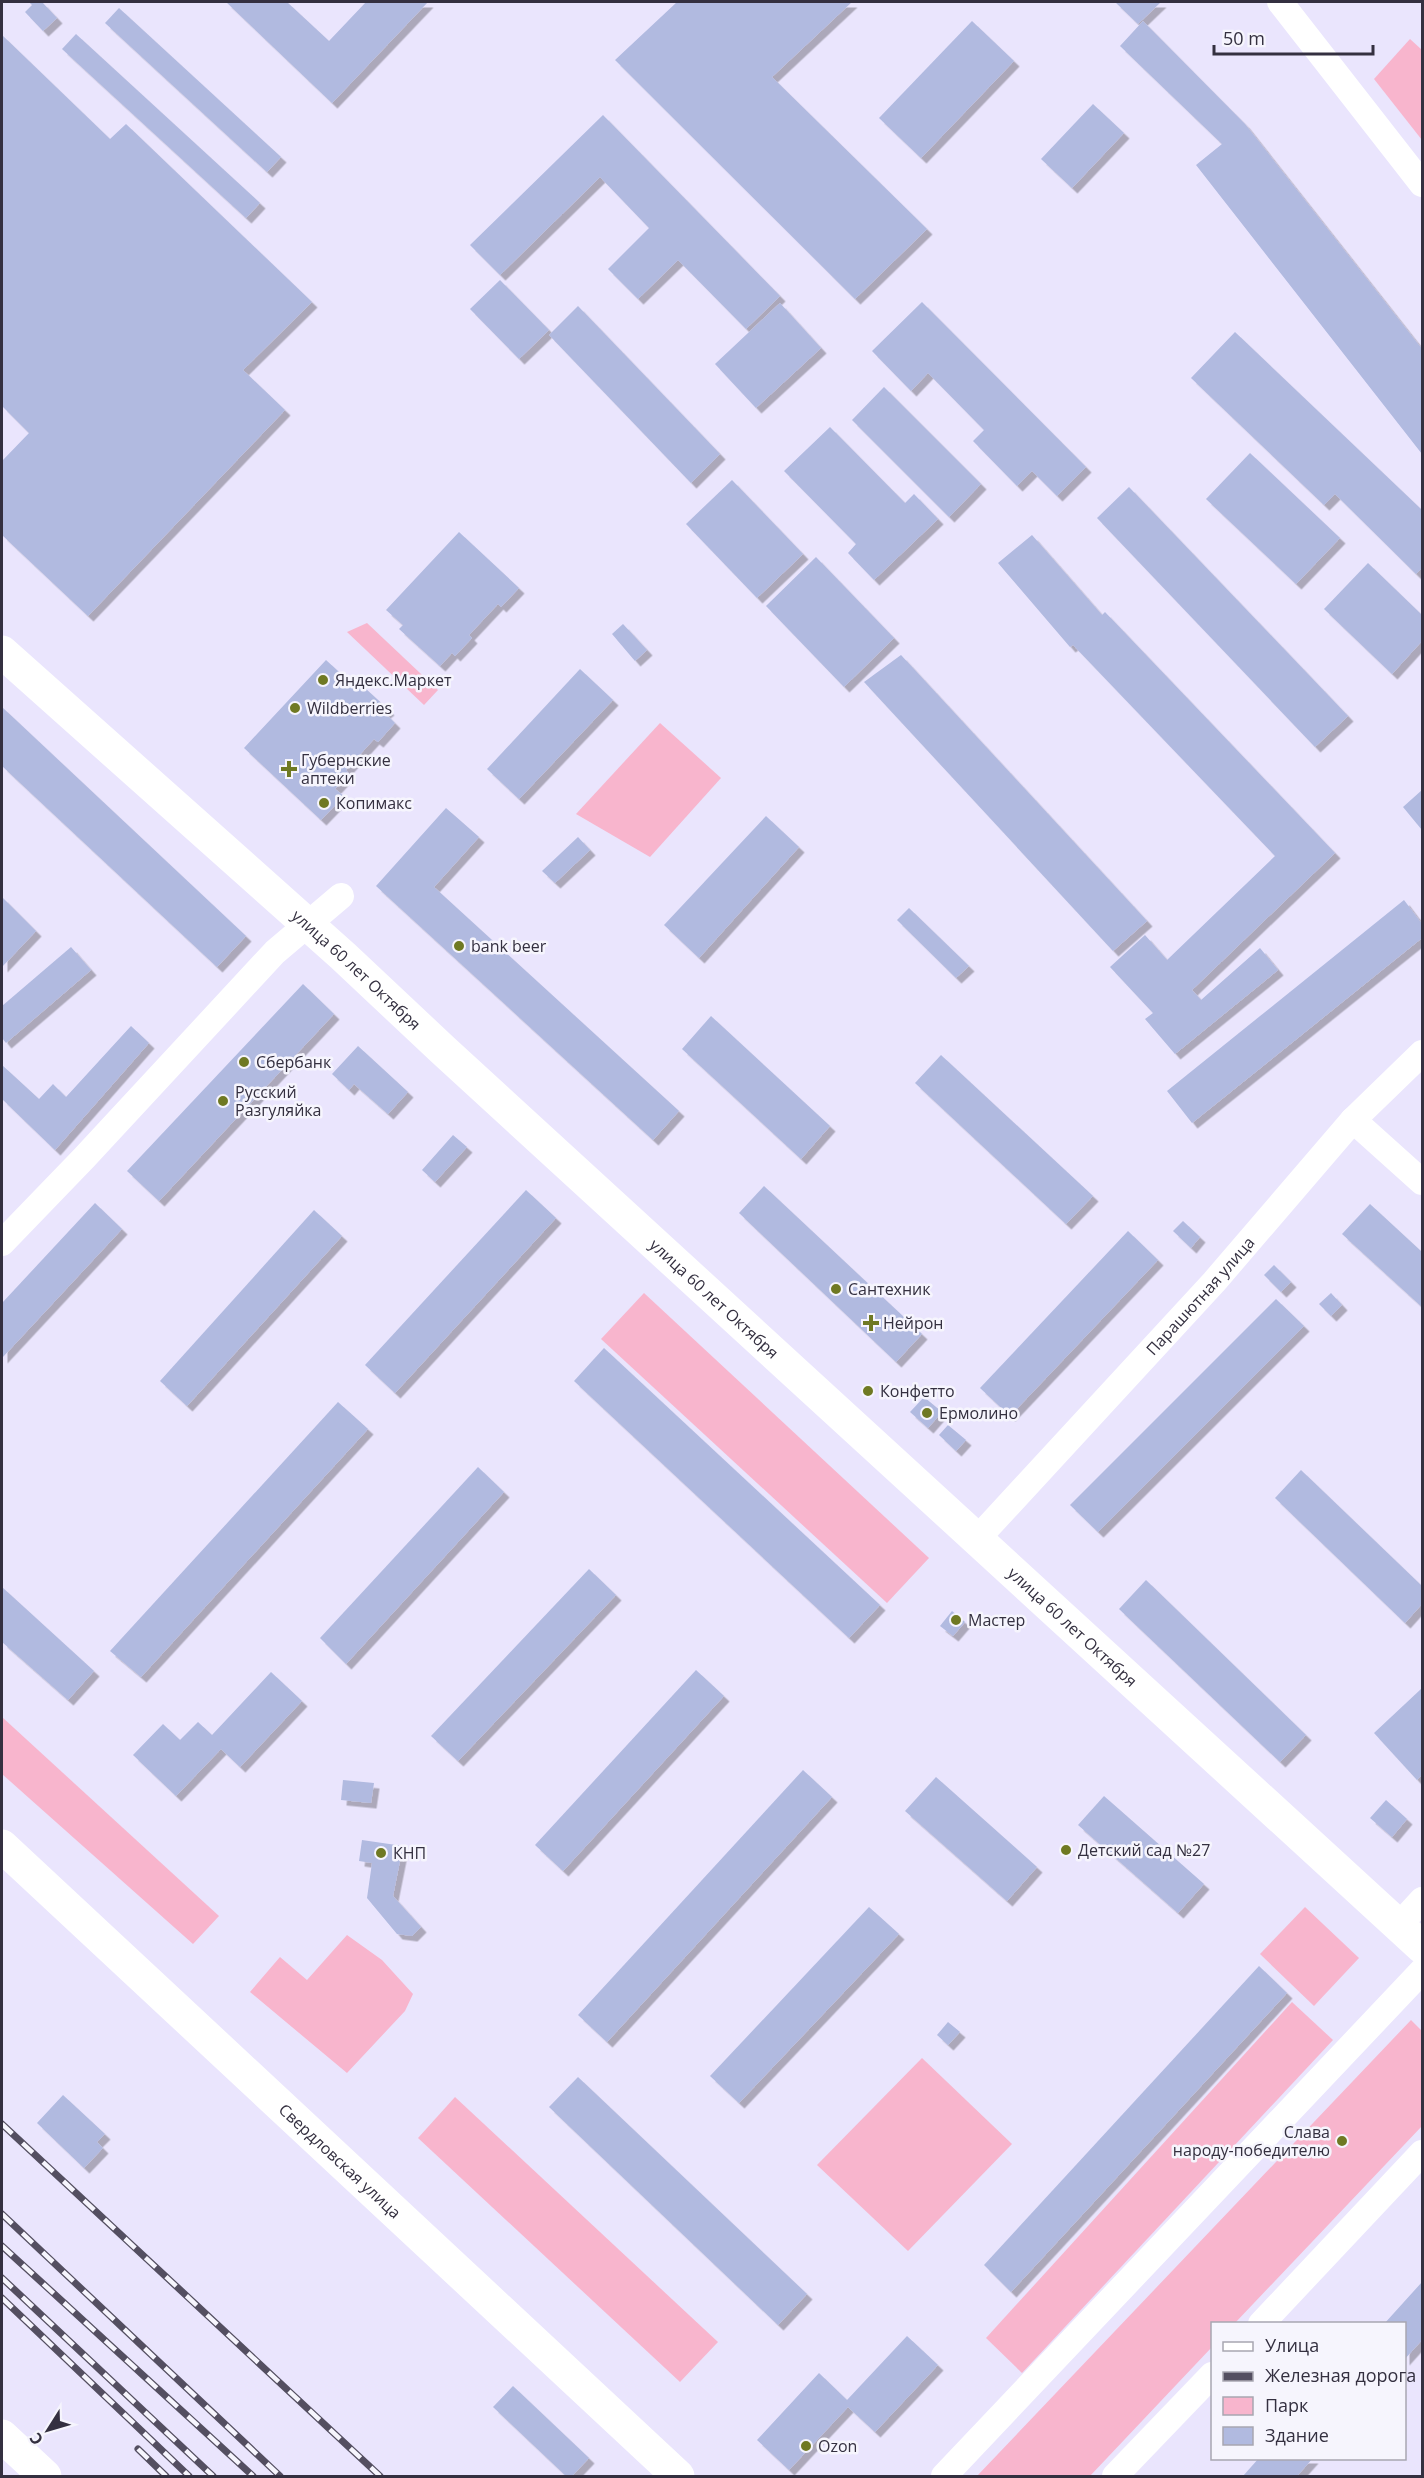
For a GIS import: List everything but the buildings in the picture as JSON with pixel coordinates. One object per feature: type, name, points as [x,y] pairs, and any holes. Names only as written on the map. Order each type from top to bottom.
[{"type":"main road","name":"улица 60 лет Октября","points":[[2,652],[308,925],[1422,1947]]},
{"type":"main road","name":"Свердловская улица","points":[[2,1846],[678,2476]]},
{"type":"main road","points":[[2,2436],[45,2476]]},
{"type":"street","points":[[1280,2],[1422,184]]},
{"type":"street","points":[[2,1243],[275,952],[341,896]]},
{"type":"street","name":"Парашютная улица","points":[[978,1539],[1214,1282],[1353,1120],[1422,1053]]},
{"type":"street","points":[[1353,1120],[1422,1182]]},
{"type":"street","points":[[1399,1925],[1422,1900]]},
{"type":"street","points":[[944,2476],[1422,1971]]},
{"type":"street","points":[[1263,2322],[1422,2153]]},
{"type":"street","points":[[1115,2476],[1211,2376]]},
{"type":"green space","points":[[1410,39],[1422,50],[1422,140],[1374,79]]},
{"type":"green space","points":[[367,623],[438,690],[424,705],[347,632]]},
{"type":"green space","points":[[660,723],[721,778],[650,857],[576,814]]},
{"type":"green space","points":[[644,1293],[929,1558],[887,1603],[601,1339]]},
{"type":"green space","points":[[2,1717],[219,1916],[193,1944],[2,1774]]},
{"type":"green space","points":[[1305,1907],[1359,1958],[1314,2006],[1260,1954]]},
{"type":"green space","points":[[347,1935],[382,1960],[413,1994],[405,2011],[347,2073],[250,1992],[280,1957],[307,1980]]},
{"type":"green space","points":[[1292,2002],[1333,2040],[1022,2373],[986,2338]]},
{"type":"green space","points":[[1411,2020],[1422,2031],[1422,2126],[1236,2322],[1211,2322],[1211,2348],[1090,2476],[977,2476]]},
{"type":"green space","points":[[922,2058],[1012,2144],[908,2251],[817,2165]]},
{"type":"green space","points":[[455,2097],[718,2342],[680,2382],[418,2138]]},
{"type":"railway","points":[[2,2124],[380,2476]]},
{"type":"railway","points":[[2,2214],[280,2476]]},
{"type":"railway","points":[[2,2246],[253,2476]]},
{"type":"railway","points":[[2,2278],[213,2476]]},
{"type":"railway","points":[[2,2298],[189,2476]]},
{"type":"railway","points":[[138,2449],[166,2476]]},
{"type":"place","name":"Яндекс.Маркет","points":[[323,680]]},
{"type":"place","name":"Wildberries","points":[[295,708]]},
{"type":"place","name":"Губернские аптеки","points":[[289,769]]},
{"type":"place","name":"Копимакс","points":[[324,803]]},
{"type":"place","name":"bank beer","points":[[459,946]]},
{"type":"place","name":"Сбербанк","points":[[244,1062]]},
{"type":"place","name":"Русский Разгуляйка","points":[[223,1101]]},
{"type":"place","name":"Сантехник","points":[[836,1289]]},
{"type":"place","name":"Нейрон","points":[[871,1323]]},
{"type":"place","name":"Конфетто","points":[[868,1391]]},
{"type":"place","name":"Ермолино","points":[[927,1413]]},
{"type":"place","name":"Мастер","points":[[956,1620]]},
{"type":"place","name":"Детский сад №27","points":[[1066,1850]]},
{"type":"place","name":"КНП","points":[[381,1853]]},
{"type":"place","name":"Слава народу-победителю","points":[[1342,2141]]},
{"type":"place","name":"Ozon","points":[[806,2446]]}]
